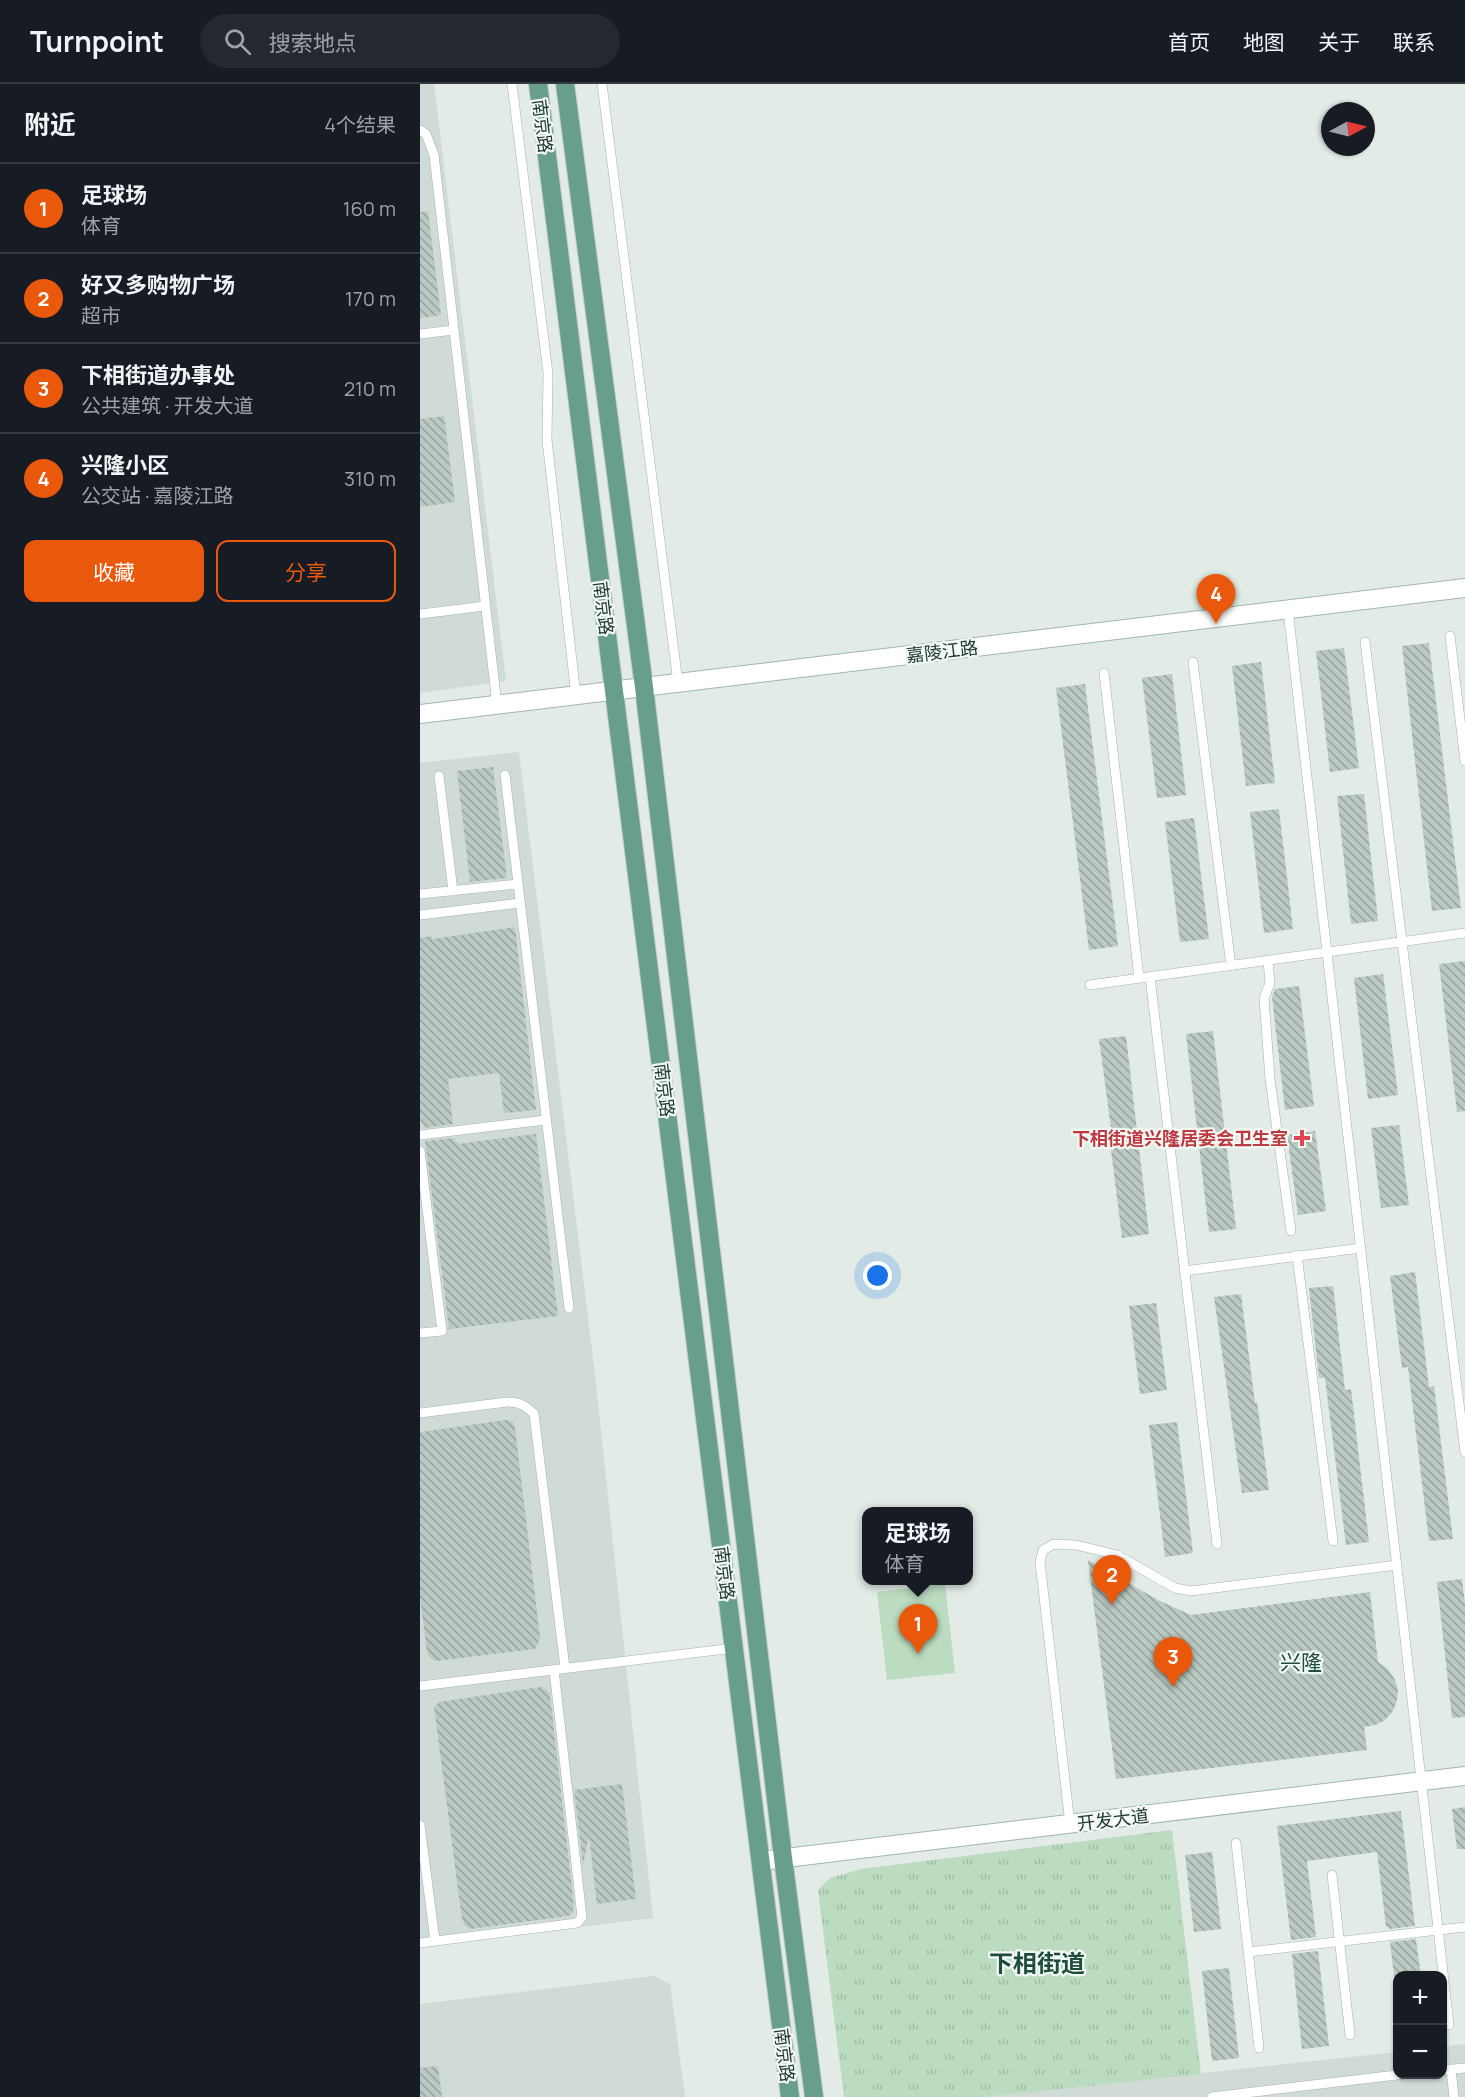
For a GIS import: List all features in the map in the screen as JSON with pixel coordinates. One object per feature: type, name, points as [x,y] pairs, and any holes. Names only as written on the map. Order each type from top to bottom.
[{"type":"main road","name":"南京路","points":[[538,84],[790,2097]]},
{"type":"main road","name":"南京路","points":[[565,84],[644,687],[783,1858],[814,2097]]},
{"type":"street","name":"嘉陵江路","points":[[420,714],[1465,588]]},
{"type":"street","name":"开发大道","points":[[761,1861],[1465,1776]]},
{"type":"lane","points":[[512,84],[548,373],[547,440],[576,696]]},
{"type":"lane","points":[[602,84],[678,683]]},
{"type":"lane","points":[[420,130],[426,134],[434,155],[496,705]]},
{"type":"lane","points":[[420,334],[454,330]]},
{"type":"lane","points":[[420,614],[485,606]]},
{"type":"lane","points":[[1288,610],[1449,2025]]},
{"type":"lane","points":[[1450,636],[1465,761]]},
{"type":"lane","points":[[1365,642],[1465,1452]]},
{"type":"lane","points":[[1193,662],[1231,966]]},
{"type":"lane","points":[[1104,673],[1139,978]]},
{"type":"lane","points":[[505,775],[569,1308]]},
{"type":"lane","points":[[439,776],[453,891]]},
{"type":"lane","points":[[420,894],[518,884]]},
{"type":"lane","points":[[420,915],[520,903]]},
{"type":"lane","points":[[1090,985],[1465,933]]},
{"type":"lane","points":[[1268,961],[1270,983],[1264,998],[1270,1079],[1291,1231]]},
{"type":"lane","points":[[1150,977],[1217,1544]]},
{"type":"lane","points":[[420,1135],[546,1120]]},
{"type":"lane","points":[[420,1151],[442,1331],[420,1333]]},
{"type":"lane","points":[[1184,1270],[1361,1248]]},
{"type":"lane","points":[[1297,1255],[1333,1541]]},
{"type":"lane","points":[[420,1413],[517,1402],[526,1405],[534,1414],[565,1668]]},
{"type":"lane","points":[[1070,1824],[1040,1562],[1043,1550],[1054,1544],[1076,1545],[1117,1555],[1175,1588],[1191,1591],[1397,1565]]},
{"type":"lane","points":[[420,1686],[734,1648]]},
{"type":"lane","points":[[420,1943],[578,1923],[582,1917],[554,1670]]},
{"type":"lane","points":[[420,1825],[435,1941]]},
{"type":"lane","points":[[1236,1843],[1259,2048]]},
{"type":"lane","points":[[1332,1875],[1350,2036]]},
{"type":"lane","points":[[1248,1952],[1465,1927]]},
{"type":"lane","points":[[1454,2097],[1447,2070],[1465,2067]]},
{"type":"lane","points":[[1212,2097],[1298,2092],[1393,2076]]},
{"type":"shaded area","points":[[420,84],[434,84],[506,681],[420,693]]},
{"type":"shaded area","points":[[519,752],[595,1375],[653,1918],[420,1947],[420,763]]},
{"type":"shaded area","points":[[654,1976],[670,1984],[685,2097],[420,2097],[420,2004]]},
{"type":"shaded area","points":[[1465,2044],[1465,2097],[981,2097],[1393,2052],[1393,2079],[1447,2079],[1447,2046]]},
{"type":"green space","points":[[945,1585],[955,1673],[887,1680],[877,1592]]},
{"type":"green space","points":[[1172,1830],[1201,2074],[983,2097],[844,2097],[818,1890],[830,1878],[861,1869]]},
{"type":"building","points":[[428,211],[441,315],[420,318],[420,212]]},
{"type":"building","points":[[444,416],[455,502],[420,507],[420,419]]},
{"type":"building","points":[[1429,643],[1461,908],[1432,911],[1402,646]]},
{"type":"building","points":[[1344,648],[1359,768],[1330,772],[1316,651]]},
{"type":"building","points":[[1261,662],[1275,783],[1246,786],[1232,666]]},
{"type":"building","points":[[1172,674],[1186,795],[1157,798],[1142,678]]},
{"type":"building","points":[[1085,684],[1118,946],[1089,950],[1056,688]]},
{"type":"building","points":[[493,767],[507,878],[470,882],[457,771]]},
{"type":"building","points":[[1364,794],[1378,921],[1351,924],[1337,796]]},
{"type":"building","points":[[1279,809],[1293,929],[1264,933],[1250,812]]},
{"type":"building","points":[[1194,818],[1209,939],[1180,942],[1165,822]]},
{"type":"building","points":[[515,927],[536,1110],[504,1113],[499,1073],[448,1079],[453,1124],[424,1128],[420,1114],[420,938],[432,936],[432,939]]},
{"type":"building","points":[[1465,961],[1465,1111],[1457,1112],[1439,964]]},
{"type":"building","points":[[1383,974],[1398,1095],[1368,1099],[1354,978]]},
{"type":"building","points":[[1299,986],[1314,1106],[1285,1110],[1272,997],[1275,989]]},
{"type":"building","points":[[1213,1031],[1236,1229],[1209,1232],[1186,1034]]},
{"type":"building","points":[[1126,1036],[1149,1234],[1122,1238],[1111,1150],[1114,1150],[1099,1039]]},
{"type":"building","points":[[1399,1125],[1409,1205],[1381,1208],[1371,1128]]},
{"type":"building","points":[[1315,1131],[1326,1211],[1298,1215],[1287,1135]]},
{"type":"building","points":[[536,1134],[558,1316],[449,1329],[425,1141],[455,1138],[458,1144]]},
{"type":"building","points":[[1415,1272],[1429,1387],[1434,1386],[1453,1539],[1429,1541],[1408,1367],[1402,1368],[1390,1276]]},
{"type":"building","points":[[1333,1286],[1345,1390],[1351,1389],[1369,1542],[1346,1545],[1325,1378],[1319,1378],[1309,1288]]},
{"type":"building","points":[[1241,1294],[1269,1490],[1242,1493],[1214,1297]]},
{"type":"building","points":[[1156,1303],[1167,1390],[1140,1394],[1129,1306]]},
{"type":"building","points":[[506,1420],[513,1422],[515,1428],[540,1637],[538,1644],[535,1649],[436,1661],[430,1658],[427,1652],[420,1598],[420,1432]]},
{"type":"building","points":[[1177,1422],[1193,1553],[1165,1557],[1149,1425]]},
{"type":"building","points":[[1088,1560],[1158,1600],[1191,1615],[1370,1592],[1378,1662],[1387,1668],[1398,1689],[1393,1711],[1385,1720],[1364,1727],[1367,1750],[1116,1779]]},
{"type":"building","points":[[1462,1579],[1465,1604],[1465,1717],[1452,1718],[1437,1582]]},
{"type":"building","points":[[541,1687],[550,1695],[573,1911],[569,1916],[470,1929],[462,1919],[434,1707],[439,1702]]},
{"type":"building","points":[[622,1784],[636,1899],[597,1904],[589,1836],[583,1865],[574,1790]]},
{"type":"building","points":[[1465,1807],[1465,1849],[1457,1849],[1452,1809]]},
{"type":"building","points":[[1401,1811],[1415,1926],[1389,1929],[1386,1927],[1377,1852],[1307,1861],[1316,1937],[1291,1940],[1277,1826]]},
{"type":"building","points":[[1212,1852],[1221,1929],[1194,1932],[1185,1855]]},
{"type":"building","points":[[1416,1939],[1420,1971],[1393,1971],[1390,1942]]},
{"type":"building","points":[[1318,1951],[1329,2046],[1302,2049],[1292,1954]]},
{"type":"building","points":[[1229,1968],[1239,2058],[1212,2061],[1202,1971]]},
{"type":"building","points":[[438,2066],[442,2097],[420,2097],[420,2068]]},
{"type":"place","name":"兴隆小区","points":[[1216,624]]},
{"type":"place","name":"下相街道兴隆居委会卫生室","points":[[1302,1138]]},
{"type":"place","name":"好又多购物广场","points":[[1112,1605]]},
{"type":"place","name":"足球场","points":[[918,1654]]},
{"type":"place","name":"下相街道办事处","points":[[1173,1687]]},
{"type":"district","name":"兴隆","points":[[1301,1662]]},
{"type":"district","name":"下相街道","points":[[1037,1962]]}]
